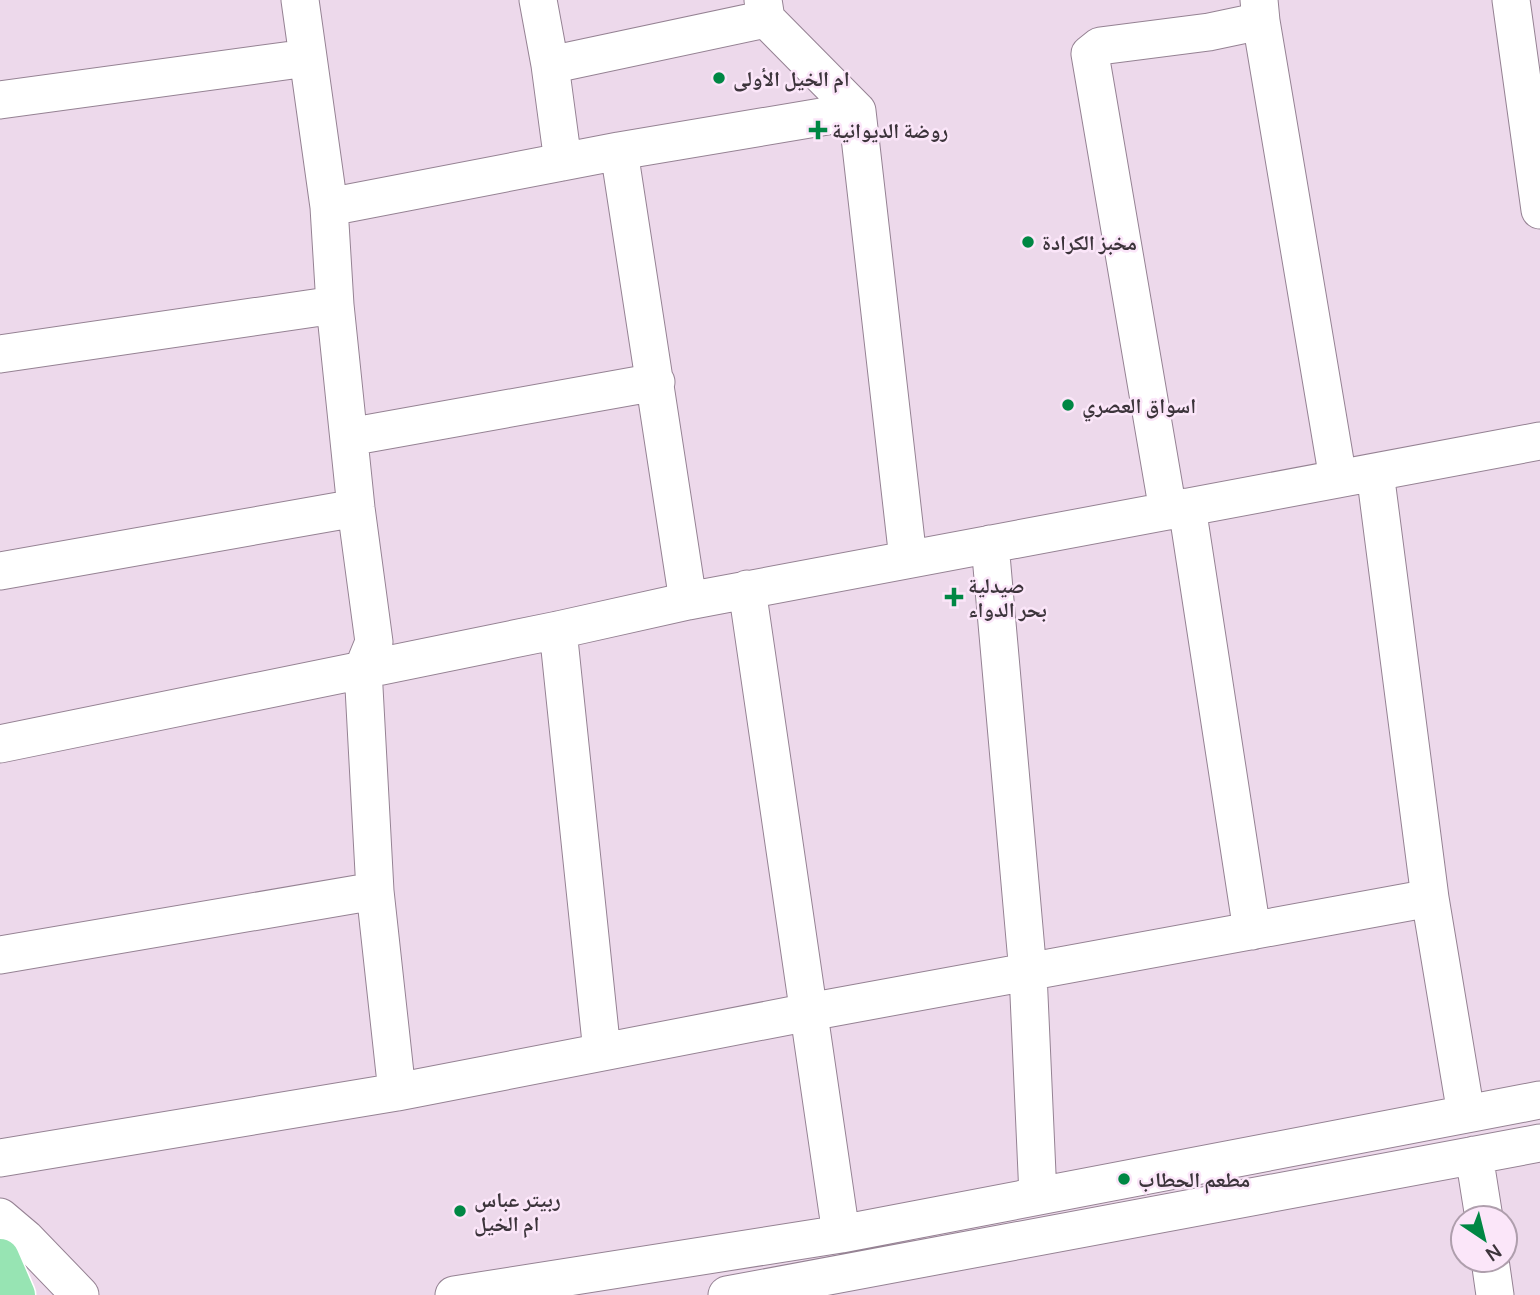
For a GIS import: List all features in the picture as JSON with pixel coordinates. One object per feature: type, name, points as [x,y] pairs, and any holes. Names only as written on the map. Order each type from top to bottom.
[{"type":"main road","points":[[0,1258],[16,1295]]},
{"type":"street","points":[[300,0],[329,207],[335,305],[356,508],[374,642],[363,669],[375,891],[397,1092]]},
{"type":"street","points":[[538,0],[563,162]]},
{"type":"street","points":[[1521,2],[1540,210]]},
{"type":"street","points":[[550,65],[765,9],[857,111],[908,559]]},
{"type":"street","points":[[1252,931],[1178,509],[1090,54],[1100,46],[1208,16],[1260,10],[1338,479]]},
{"type":"street","points":[[0,100],[307,58]]},
{"type":"street","points":[[329,207],[619,151],[857,111]]},
{"type":"street","points":[[619,151],[688,601]]},
{"type":"street","points":[[0,355],[335,305]]},
{"type":"street","points":[[349,437],[656,383]]},
{"type":"street","points":[[0,744],[747,589],[1540,441]]},
{"type":"street","points":[[1375,472],[1430,898],[1466,1114]]},
{"type":"street","points":[[0,571],[356,508]]},
{"type":"street","points":[[990,544],[1028,972],[1038,1196]]},
{"type":"street","points":[[747,589],[841,1234]]},
{"type":"street","points":[[558,630],[602,1052]]},
{"type":"street","points":[[0,955],[375,891]]},
{"type":"street","points":[[0,1158],[397,1092],[809,1012],[1430,898]]},
{"type":"street","points":[[454,1295],[841,1234],[1540,1100]]},
{"type":"street","points":[[727,1295],[1540,1143]]},
{"type":"street","points":[[1474,1155],[1482,1204]]},
{"type":"street","points":[[0,1217],[26,1239],[80,1295]]},
{"type":"street","points":[[910,1221],[914,1260]]},
{"type":"street","points":[[1492,1274],[1494,1295]]},
{"type":"place","name":"ام الخيل الأولى","points":[[719,78]]},
{"type":"place","name":"روضة الديوانية","points":[[818,130]]},
{"type":"place","name":"مخبز الكرادة","points":[[1028,242]]},
{"type":"place","name":"اسواق العصري","points":[[1068,405]]},
{"type":"place","name":"صيدلية بحر الدواء","points":[[954,597]]},
{"type":"place","name":"مطعم الحطاب","points":[[1124,1179]]},
{"type":"place","name":"ربيتر عباس ام الخيل","points":[[460,1211]]}]
